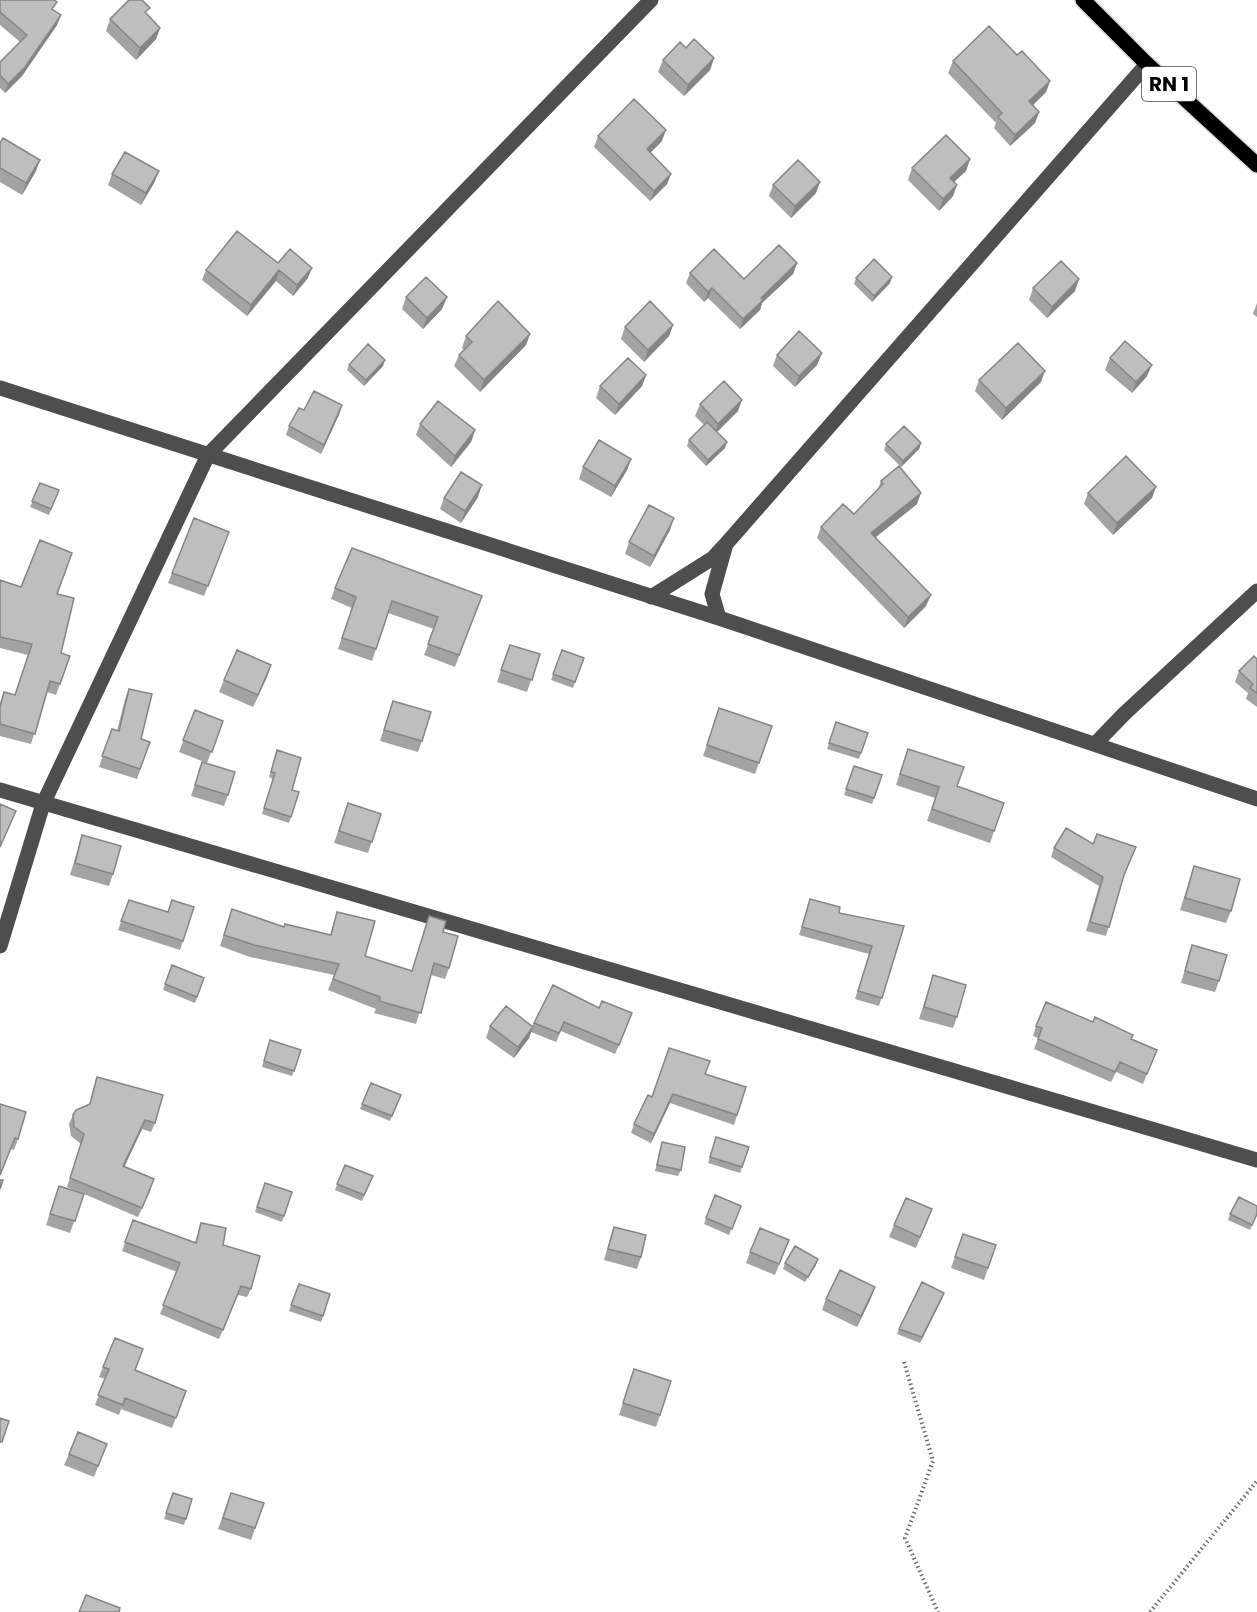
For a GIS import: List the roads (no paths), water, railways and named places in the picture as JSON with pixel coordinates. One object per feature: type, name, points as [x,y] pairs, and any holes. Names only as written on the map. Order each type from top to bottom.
[{"type":"main road","name":"RN 1","points":[[1083,0],[1147,64],[1257,165]]},
{"type":"street","points":[[0,946],[43,804],[208,455],[651,0]]},
{"type":"street","points":[[651,597],[713,558],[1147,64]]},
{"type":"street","points":[[0,388],[719,618],[1257,799]]},
{"type":"street","points":[[719,618],[712,594],[726,544]]},
{"type":"street","points":[[1096,743],[1124,714],[1257,591]]},
{"type":"street","points":[[0,790],[1257,1160]]}]
